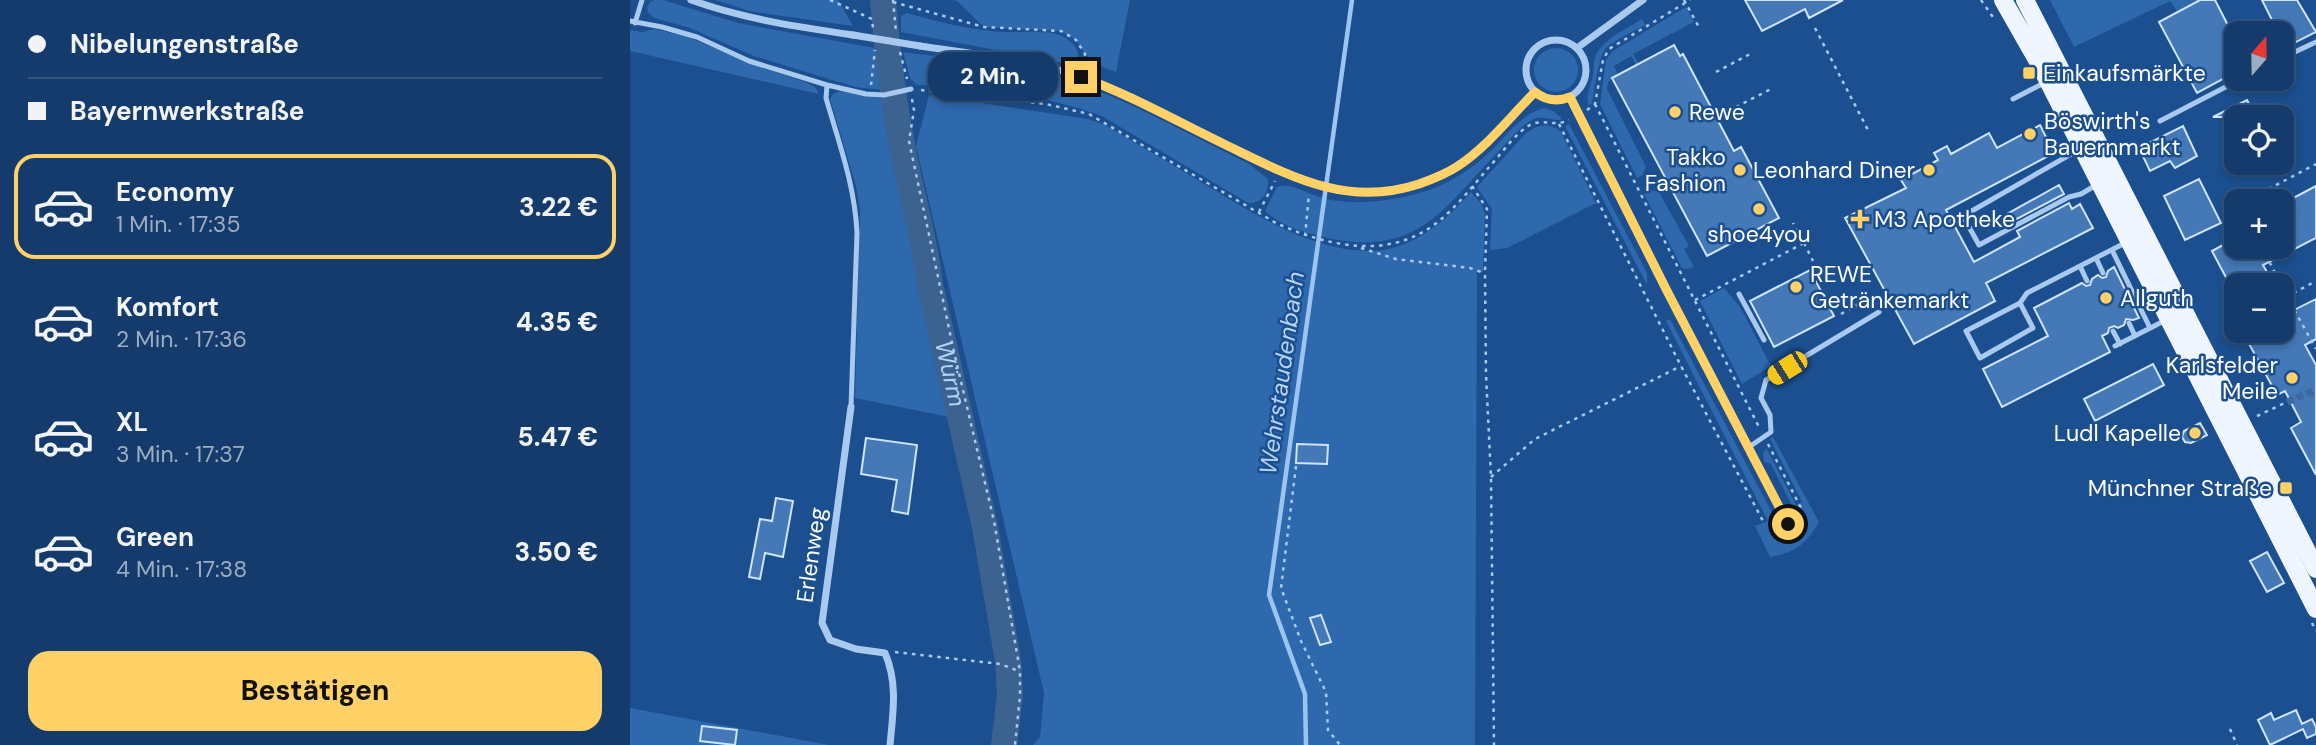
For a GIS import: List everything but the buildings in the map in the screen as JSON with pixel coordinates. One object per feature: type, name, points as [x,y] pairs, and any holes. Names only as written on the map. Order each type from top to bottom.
[{"type":"main road","points":[[2003,0],[2056,77]]},
{"type":"main road","points":[[2025,0],[2056,77],[2176,314],[2316,569]]},
{"type":"main road","points":[[2189,339],[2316,609]]},
{"type":"street","points":[[691,0],[761,21],[1025,62],[1081,77],[1122,94],[1280,171],[1310,184],[1336,190],[1381,192],[1404,189],[1436,178],[1472,155],[1498,132],[1535,92]]},
{"type":"street","points":[[1577,48],[1643,0]]},
{"type":"street","points":[[1559,40],[1577,48],[1586,66],[1582,86],[1570,97],[1556,100],[1545,99],[1535,92],[1526,78],[1525,68],[1532,50],[1540,44],[1559,40]]},
{"type":"street","points":[[1570,97],[1788,524]]},
{"type":"street","name":"Erlenweg","points":[[851,407],[821,623],[830,640],[856,649],[885,653]]},
{"type":"street","points":[[885,653],[892,670],[895,697],[890,745]]},
{"type":"lane","points":[[642,0],[633,22],[697,37],[749,61],[866,94],[884,95],[911,89]]},
{"type":"lane","points":[[2294,52],[2316,42]]},
{"type":"lane","points":[[2013,99],[2056,77]]},
{"type":"lane","points":[[827,85],[826,98],[852,183],[857,233],[851,407]]},
{"type":"lane","points":[[2160,121],[2224,88]]},
{"type":"lane","points":[[2090,143],[1963,216],[1979,245],[2108,178]]},
{"type":"lane","points":[[2020,303],[2033,328],[1980,358],[1966,331],[2020,303],[2027,293],[2137,237]]},
{"type":"lane","points":[[2112,250],[2150,328]]},
{"type":"lane","points":[[2096,258],[2103,273]]},
{"type":"lane","points":[[2080,266],[2087,281]]},
{"type":"lane","points":[[1740,294],[1764,340]]},
{"type":"lane","points":[[1749,447],[1771,432],[1770,415],[1761,398],[1766,380],[1879,312]]},
{"type":"lane","points":[[2113,331],[2117,345],[2176,314]]},
{"type":"lane","points":[[2129,323],[2135,336]]},
{"type":"path","points":[[830,0],[872,19],[873,29]]},
{"type":"path","points":[[1690,0],[1609,49],[1603,60],[1595,104],[1801,509]]},
{"type":"path","points":[[893,2],[984,27],[1060,31],[1076,40],[1085,54],[1081,77]]},
{"type":"path","points":[[1685,2],[1700,29]]},
{"type":"path","points":[[1815,29],[1869,132]]},
{"type":"path","points":[[866,94],[874,70],[874,40]]},
{"type":"path","points":[[1716,72],[1752,53]]},
{"type":"path","points":[[1015,745],[1020,671],[994,521],[954,352],[909,141],[914,110],[911,89],[1032,102],[1089,114],[1259,213],[1305,236],[1367,247],[1395,243],[1423,233],[1445,215],[1531,124],[1559,124],[1595,104]]},
{"type":"path","points":[[1736,107],[1771,89]]},
{"type":"path","points":[[1559,124],[1763,523]]},
{"type":"path","points":[[2269,189],[2316,164]]},
{"type":"path","points":[[1259,213],[1280,171]]},
{"type":"path","points":[[1305,236],[1310,184]]},
{"type":"path","points":[[1472,186],[1487,209],[1486,375],[1491,477],[1494,745]]},
{"type":"path","points":[[1793,223],[1813,261]]},
{"type":"path","points":[[1695,300],[1804,243]]},
{"type":"path","points":[[1354,246],[1396,259],[1470,268],[1485,273]]},
{"type":"path","points":[[2294,294],[2316,281]]},
{"type":"path","points":[[1841,314],[1871,297]]},
{"type":"path","points":[[2294,310],[2316,349]]},
{"type":"path","points":[[1491,477],[1535,439],[1681,366]]},
{"type":"path","points":[[2254,418],[2287,402]]},
{"type":"path","points":[[1296,466],[1281,588],[1301,641],[1326,692],[1328,730],[1340,745]]},
{"type":"path","points":[[885,653],[902,652],[1000,664],[1020,671]]},
{"type":"path","points":[[2230,729],[2237,745]]},
{"type":"shaded area","points":[[655,0],[663,0],[738,23],[897,52],[904,86],[883,90],[855,87],[754,56],[690,28],[654,18],[647,7]]},
{"type":"shaded area","points":[[715,0],[838,0],[853,26],[749,11]]},
{"type":"shaded area","points":[[951,0],[1130,0],[1116,72],[1097,65],[1085,54],[1076,40],[1061,31],[984,27],[957,1]]},
{"type":"shaded area","points":[[2050,0],[2198,0],[2177,11],[2170,1],[2074,47]]},
{"type":"shaded area","points":[[1686,7],[1694,22],[1633,54],[1639,64],[1636,65],[1631,56],[1614,66],[1618,75],[1608,82],[1607,89],[1646,167],[1642,176],[1637,178],[1600,104],[1606,60],[1613,51]]},
{"type":"shaded area","points":[[907,13],[979,29],[1055,34],[1070,41],[1078,53],[1077,61],[1074,65],[901,32],[901,16]]},
{"type":"shaded area","points":[[1642,19],[1645,25],[1614,42],[1603,52],[1592,103],[1589,105],[1588,95],[1598,51],[1609,40]]},
{"type":"shaded area","points":[[655,29],[688,37],[752,64],[805,82],[815,87],[819,94],[630,51],[630,30],[642,32]]},
{"type":"shaded area","points":[[1556,48],[1565,49],[1572,54],[1577,61],[1577,79],[1572,86],[1565,91],[1556,92],[1547,91],[1540,86],[1535,79],[1534,70],[1535,61],[1540,54],[1547,49]]},
{"type":"shaded area","points":[[903,52],[1024,68],[1087,86],[1249,164],[1268,179],[1266,193],[1257,202],[1248,203],[1102,116],[1080,109],[1011,94],[917,85],[910,78]]},
{"type":"shaded area","points":[[839,91],[885,99],[949,417],[855,398],[860,211],[856,186],[830,99]]},
{"type":"shaded area","points":[[929,95],[1088,119],[1105,125],[1285,230],[1350,250],[1387,249],[1415,239],[1440,223],[1471,192],[1482,205],[1485,214],[1483,272],[1477,272],[1475,745],[1033,745],[1040,737],[1044,693],[916,146]]},
{"type":"shaded area","points":[[1545,108],[1562,118],[1537,118],[1525,124],[1446,207],[1409,233],[1386,240],[1360,242],[1328,238],[1287,225],[1265,211],[1277,187],[1282,186],[1349,202],[1386,200],[1431,189],[1470,168],[1519,122]]},
{"type":"shaded area","points":[[1569,124],[1647,273],[1647,285],[1565,126]]},
{"type":"shaded area","points":[[1546,125],[1561,132],[1596,203],[1507,248],[1490,250],[1492,209],[1477,187],[1526,133]]},
{"type":"shaded area","points":[[1649,190],[1659,192],[1689,246],[1684,249],[1694,267],[1682,268],[1644,194]]},
{"type":"shaded area","points":[[1724,288],[1740,307],[1771,366],[1742,384],[1700,301]]},
{"type":"shaded area","points":[[1670,319],[1781,530],[1795,522],[1797,516],[1771,464],[1764,462],[1763,454],[1766,448],[1796,505],[1802,502],[1770,439],[1773,437],[1819,522],[1804,542],[1794,550],[1770,557],[1755,526],[1768,521],[1666,321]]},
{"type":"shaded area","points":[[630,708],[829,745],[630,745]]},
{"type":"waterway","name":"Würm","points":[[883,0],[891,78],[904,156],[985,527],[1008,661],[1010,695],[1004,745]]},
{"type":"waterway","name":"Wehrstaudenbach","points":[[1306,745],[1305,694],[1269,595],[1352,0]]},
{"type":"tunnel","points":[[2287,402],[2316,390]]},
{"type":"place","name":"Einkaufsmärkte","points":[[2029,73]]},
{"type":"place","name":"Rewe","points":[[1675,112]]},
{"type":"place","name":"Böswirth's Bauernmarkt","points":[[2030,134]]},
{"type":"place","name":"Takko Fashion","points":[[1740,170]]},
{"type":"place","name":"Leonhard Diner","points":[[1929,170]]},
{"type":"place","name":"shoe4you","points":[[1759,209]]},
{"type":"place","name":"M3 Apotheke","points":[[1860,219]]},
{"type":"place","name":"REWE Getränkemarkt","points":[[1796,287]]},
{"type":"place","name":"Allguth","points":[[2106,298]]},
{"type":"place","name":"Karlsfelder Meile","points":[[2292,378]]},
{"type":"place","name":"Ludl Kapelle","points":[[2195,433]]},
{"type":"place","name":"Münchner Straße","points":[[2286,488]]},
{"type":"route","points":[[1081,77],[1122,94],[1295,178],[1336,190],[1359,192],[1404,189],[1436,178],[1472,155],[1498,132],[1535,92],[1545,99],[1570,97],[1788,524]]}]
